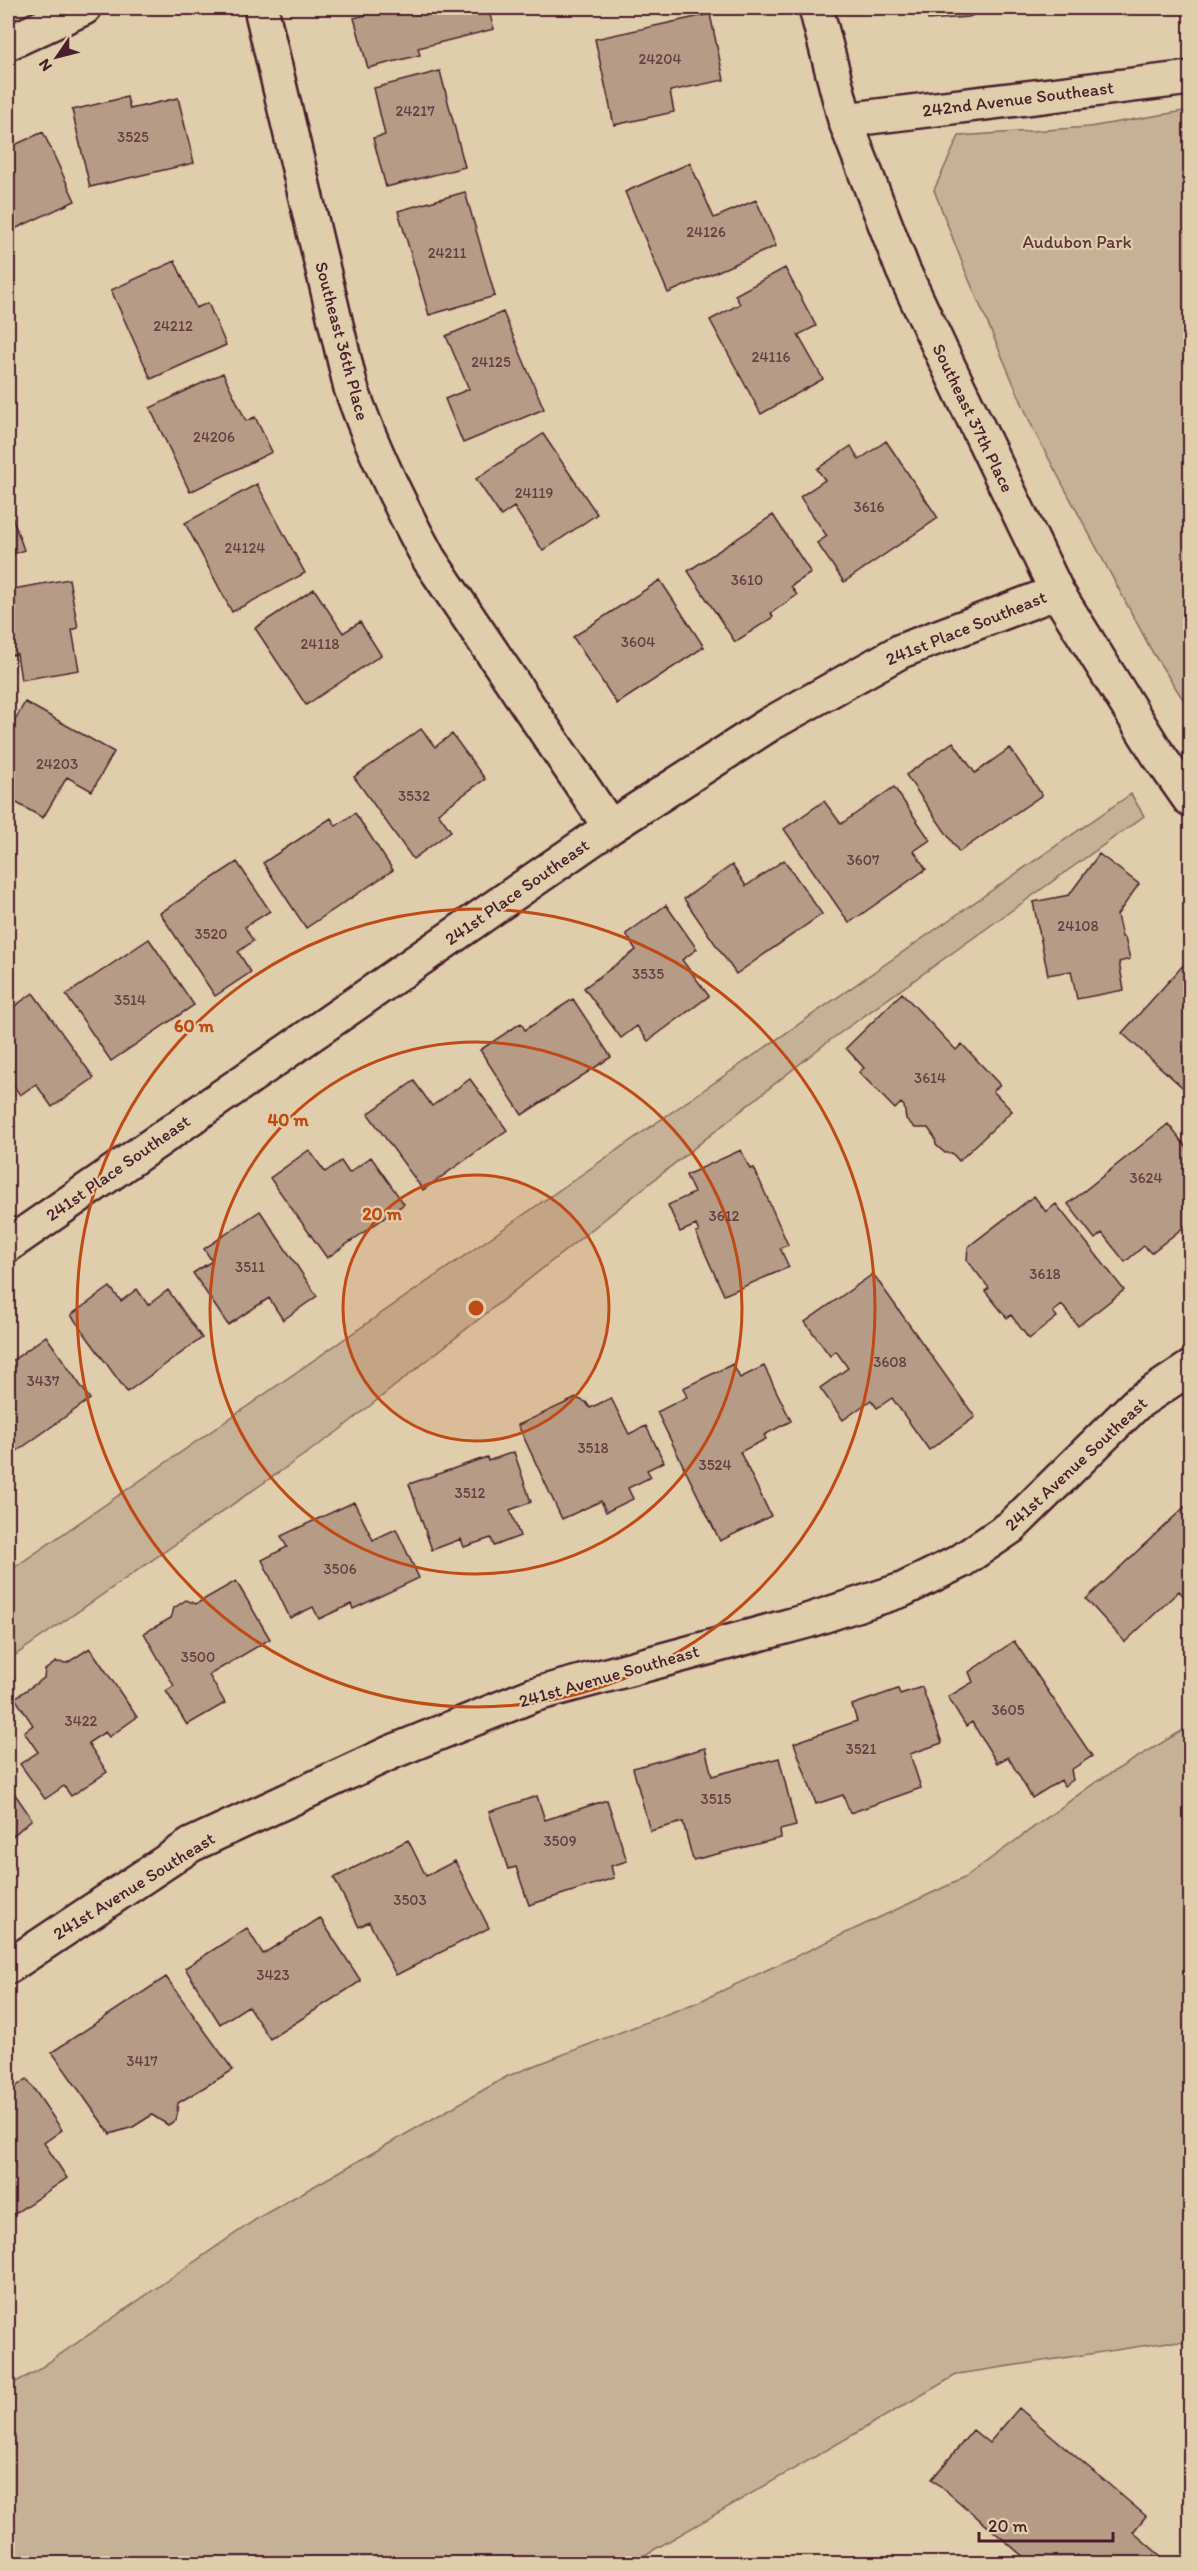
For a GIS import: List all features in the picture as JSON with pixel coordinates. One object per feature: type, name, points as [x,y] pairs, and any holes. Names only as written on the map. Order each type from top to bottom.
[{"type":"street","points":[[8,44],[84,8]]},
{"type":"street","name":"Southeast 36th Place","points":[[261,8],[351,388],[367,435],[429,559],[610,827]]},
{"type":"street","name":"Southeast 37th Place","points":[[816,8],[845,120],[903,270],[1057,592],[1157,753],[1191,800]]},
{"type":"street","name":"242nd Avenue Southeast","points":[[845,120],[1191,78]]},
{"type":"street","name":"241st Place Southeast","points":[[8,1245],[610,827],[770,724],[901,651],[1057,592]]},
{"type":"street","name":"241st Avenue Southeast","points":[[8,1967],[191,1845],[392,1752],[533,1695],[807,1621],[902,1590],[962,1561],[1011,1527],[1137,1403],[1191,1368]]},
{"type":"green space","name":"Audubon Park","points":[[1190,110],[1190,710],[1153,653],[1034,431],[967,275],[934,190],[959,136],[1089,127]]},
{"type":"green space","points":[[1131,794],[1144,816],[826,1043],[337,1432],[8,1660],[8,1572]]},
{"type":"green space","points":[[1190,1726],[1190,2343],[1168,2342],[958,2374],[631,2563],[8,2563],[8,2386],[33,2373],[258,2218],[508,2076],[698,2002],[964,1878],[1096,1782]]},
{"type":"building","points":[[373,8],[488,8],[494,29],[418,48],[420,55],[368,68],[354,18],[374,13]]},
{"type":"building","points":[[654,8],[683,8],[655,14]]},
{"type":"building","points":[[927,8],[987,8],[969,17],[928,20]]},
{"type":"building","points":[[710,14],[724,80],[670,91],[674,112],[614,125],[595,39]]},
{"type":"building","points":[[440,71],[465,167],[386,187],[373,138],[385,135],[374,88]]},
{"type":"building","points":[[127,97],[130,109],[178,98],[194,163],[90,187],[72,110]]},
{"type":"building","points":[[43,132],[75,201],[8,232],[8,148]]},
{"type":"building","points":[[690,163],[714,218],[756,200],[776,246],[668,293],[625,192]]},
{"type":"building","points":[[465,192],[495,296],[429,315],[398,211]]},
{"type":"building","points":[[175,261],[196,308],[208,303],[226,345],[151,379],[111,290]]},
{"type":"building","points":[[785,268],[816,326],[798,335],[823,379],[761,414],[710,320],[740,304],[735,295]]},
{"type":"building","points":[[503,312],[544,409],[463,443],[445,399],[469,389],[446,336]]},
{"type":"building","points":[[223,373],[246,421],[255,417],[272,452],[190,492],[150,408]]},
{"type":"building","points":[[543,434],[597,514],[543,551],[514,507],[501,516],[476,479]]},
{"type":"building","points":[[886,441],[938,518],[844,582],[817,543],[827,536],[800,497],[825,480],[817,469],[851,446],[859,460]]},
{"type":"building","points":[[257,484],[305,573],[232,612],[185,523]]},
{"type":"building","points":[[8,505],[24,550],[8,556]]},
{"type":"building","points":[[773,515],[811,573],[791,586],[797,595],[771,613],[773,617],[735,642],[688,571]]},
{"type":"building","points":[[69,579],[78,628],[72,630],[79,670],[21,680],[17,654],[8,656],[8,590]]},
{"type":"building","points":[[660,580],[704,647],[617,704],[573,637]]},
{"type":"building","points":[[314,589],[343,633],[360,622],[381,655],[306,705],[255,628]]},
{"type":"building","points":[[25,702],[114,752],[92,791],[67,777],[43,818],[8,798],[8,733]]},
{"type":"building","points":[[421,729],[435,747],[452,734],[485,779],[438,813],[451,831],[413,859],[354,777]]},
{"type":"building","points":[[953,742],[975,773],[1010,748],[1042,795],[959,852],[906,775]]},
{"type":"building","points":[[894,787],[930,840],[914,851],[926,869],[849,923],[784,829],[824,801],[841,824]]},
{"type":"building","points":[[355,813],[393,870],[306,928],[263,863],[331,818],[336,826]]},
{"type":"building","points":[[1099,854],[1139,884],[1117,915],[1130,959],[1119,962],[1124,990],[1077,999],[1071,971],[1048,975],[1033,902],[1069,895]]},
{"type":"building","points":[[784,860],[822,914],[736,974],[684,899],[732,865],[746,886]]},
{"type":"building","points":[[237,862],[270,911],[245,927],[253,941],[238,952],[251,972],[215,996],[160,913]]},
{"type":"building","points":[[666,905],[697,949],[682,960],[709,996],[648,1041],[637,1026],[621,1038],[584,988],[636,950],[626,934]]},
{"type":"building","points":[[149,939],[194,1005],[111,1061],[66,995]]},
{"type":"building","points":[[1187,961],[1190,964],[1190,1094],[1122,1033]]},
{"type":"building","points":[[33,993],[94,1078],[52,1107],[36,1084],[20,1095],[11,1082],[8,1085],[8,1011]]},
{"type":"building","points":[[902,993],[956,1050],[962,1044],[1000,1085],[993,1091],[1012,1111],[959,1161],[952,1153],[945,1153],[936,1145],[935,1138],[928,1128],[915,1128],[906,1119],[904,1106],[901,1103],[895,1109],[859,1072],[864,1068],[846,1048]]},
{"type":"building","points":[[573,999],[611,1057],[522,1115],[480,1050],[521,1023],[525,1030]]},
{"type":"building","points":[[470,1079],[507,1130],[423,1190],[368,1114],[414,1081],[432,1106]]},
{"type":"building","points":[[1168,1124],[1190,1152],[1190,1217],[1188,1219],[1190,1222],[1151,1253],[1144,1246],[1125,1262],[1102,1233],[1095,1239],[1068,1204]]},
{"type":"building","points":[[309,1150],[325,1172],[341,1161],[349,1173],[371,1157],[404,1204],[327,1258],[270,1178]]},
{"type":"building","points":[[741,1150],[750,1169],[754,1168],[788,1245],[780,1248],[789,1267],[724,1295],[696,1233],[699,1232],[696,1225],[680,1232],[668,1205],[694,1193],[686,1175]]},
{"type":"building","points":[[1034,1196],[1046,1212],[1056,1204],[1124,1290],[1078,1326],[1062,1305],[1053,1312],[1057,1317],[1029,1339],[1011,1315],[1007,1318],[985,1291],[989,1288],[967,1260],[968,1247]]},
{"type":"building","points":[[260,1211],[317,1296],[283,1320],[269,1298],[228,1325],[193,1273],[212,1261],[204,1249]]},
{"type":"building","points":[[873,1274],[975,1417],[929,1450],[892,1398],[877,1408],[871,1400],[843,1420],[820,1388],[848,1368],[836,1351],[830,1356],[805,1322]]},
{"type":"building","points":[[110,1287],[121,1301],[137,1289],[148,1305],[168,1290],[202,1338],[127,1392],[71,1315]]},
{"type":"building","points":[[46,1336],[90,1399],[13,1454],[8,1446],[8,1364]]},
{"type":"building","points":[[733,1364],[740,1378],[764,1366],[791,1421],[764,1435],[766,1439],[740,1452],[771,1516],[720,1541],[657,1412],[687,1397],[683,1388]]},
{"type":"building","points":[[576,1398],[586,1402],[590,1408],[611,1398],[629,1434],[646,1426],[664,1462],[647,1470],[651,1477],[628,1488],[633,1499],[606,1512],[601,1501],[562,1519],[518,1425]]},
{"type":"building","points":[[514,1452],[531,1502],[510,1510],[520,1536],[494,1546],[491,1538],[464,1547],[461,1539],[432,1550],[409,1484],[487,1457],[488,1461]]},
{"type":"building","points":[[354,1502],[373,1540],[396,1529],[419,1578],[353,1609],[351,1604],[319,1619],[313,1607],[290,1618],[262,1560],[287,1547],[281,1536]]},
{"type":"building","points":[[1190,1502],[1190,1603],[1179,1591],[1125,1642],[1086,1599]]},
{"type":"building","points":[[236,1581],[270,1639],[209,1675],[225,1703],[187,1725],[166,1691],[174,1686],[144,1633],[171,1618],[174,1608],[186,1600],[196,1604]]},
{"type":"building","points":[[1014,1641],[1092,1756],[1071,1770],[1073,1780],[1064,1786],[1061,1780],[1032,1798],[1008,1757],[997,1763],[972,1722],[966,1726],[948,1697],[973,1682],[969,1672]]},
{"type":"building","points":[[90,1648],[137,1717],[109,1737],[105,1732],[88,1743],[107,1772],[71,1796],[64,1786],[45,1799],[20,1764],[38,1752],[24,1732],[33,1725],[15,1698],[44,1678],[45,1670],[56,1662],[67,1663]]},
{"type":"building","points":[[922,1687],[942,1743],[910,1754],[921,1788],[850,1813],[843,1795],[816,1804],[794,1743],[857,1721],[852,1705],[898,1689],[900,1694]]},
{"type":"building","points":[[705,1748],[712,1776],[779,1758],[796,1826],[780,1830],[781,1838],[693,1860],[683,1822],[650,1831],[633,1768]]},
{"type":"building","points":[[8,1784],[32,1819],[8,1840]]},
{"type":"building","points":[[537,1796],[545,1820],[607,1800],[627,1861],[611,1866],[614,1878],[529,1905],[516,1867],[508,1869],[489,1812]]},
{"type":"building","points":[[408,1840],[426,1876],[455,1861],[489,1928],[396,1975],[369,1922],[359,1927],[334,1878]]},
{"type":"building","points":[[320,1918],[361,1981],[270,2039],[248,2006],[220,2024],[185,1968],[247,1928],[263,1954]]},
{"type":"building","points":[[166,1977],[233,2070],[178,2103],[176,2120],[168,2125],[152,2115],[133,2127],[110,2134],[52,2052]]},
{"type":"building","points":[[27,2079],[62,2130],[44,2143],[67,2178],[8,2218],[8,2092]]},
{"type":"building","points":[[1019,2408],[1146,2516],[1133,2532],[1170,2564],[1032,2564],[932,2479],[973,2430],[989,2443]]}]
